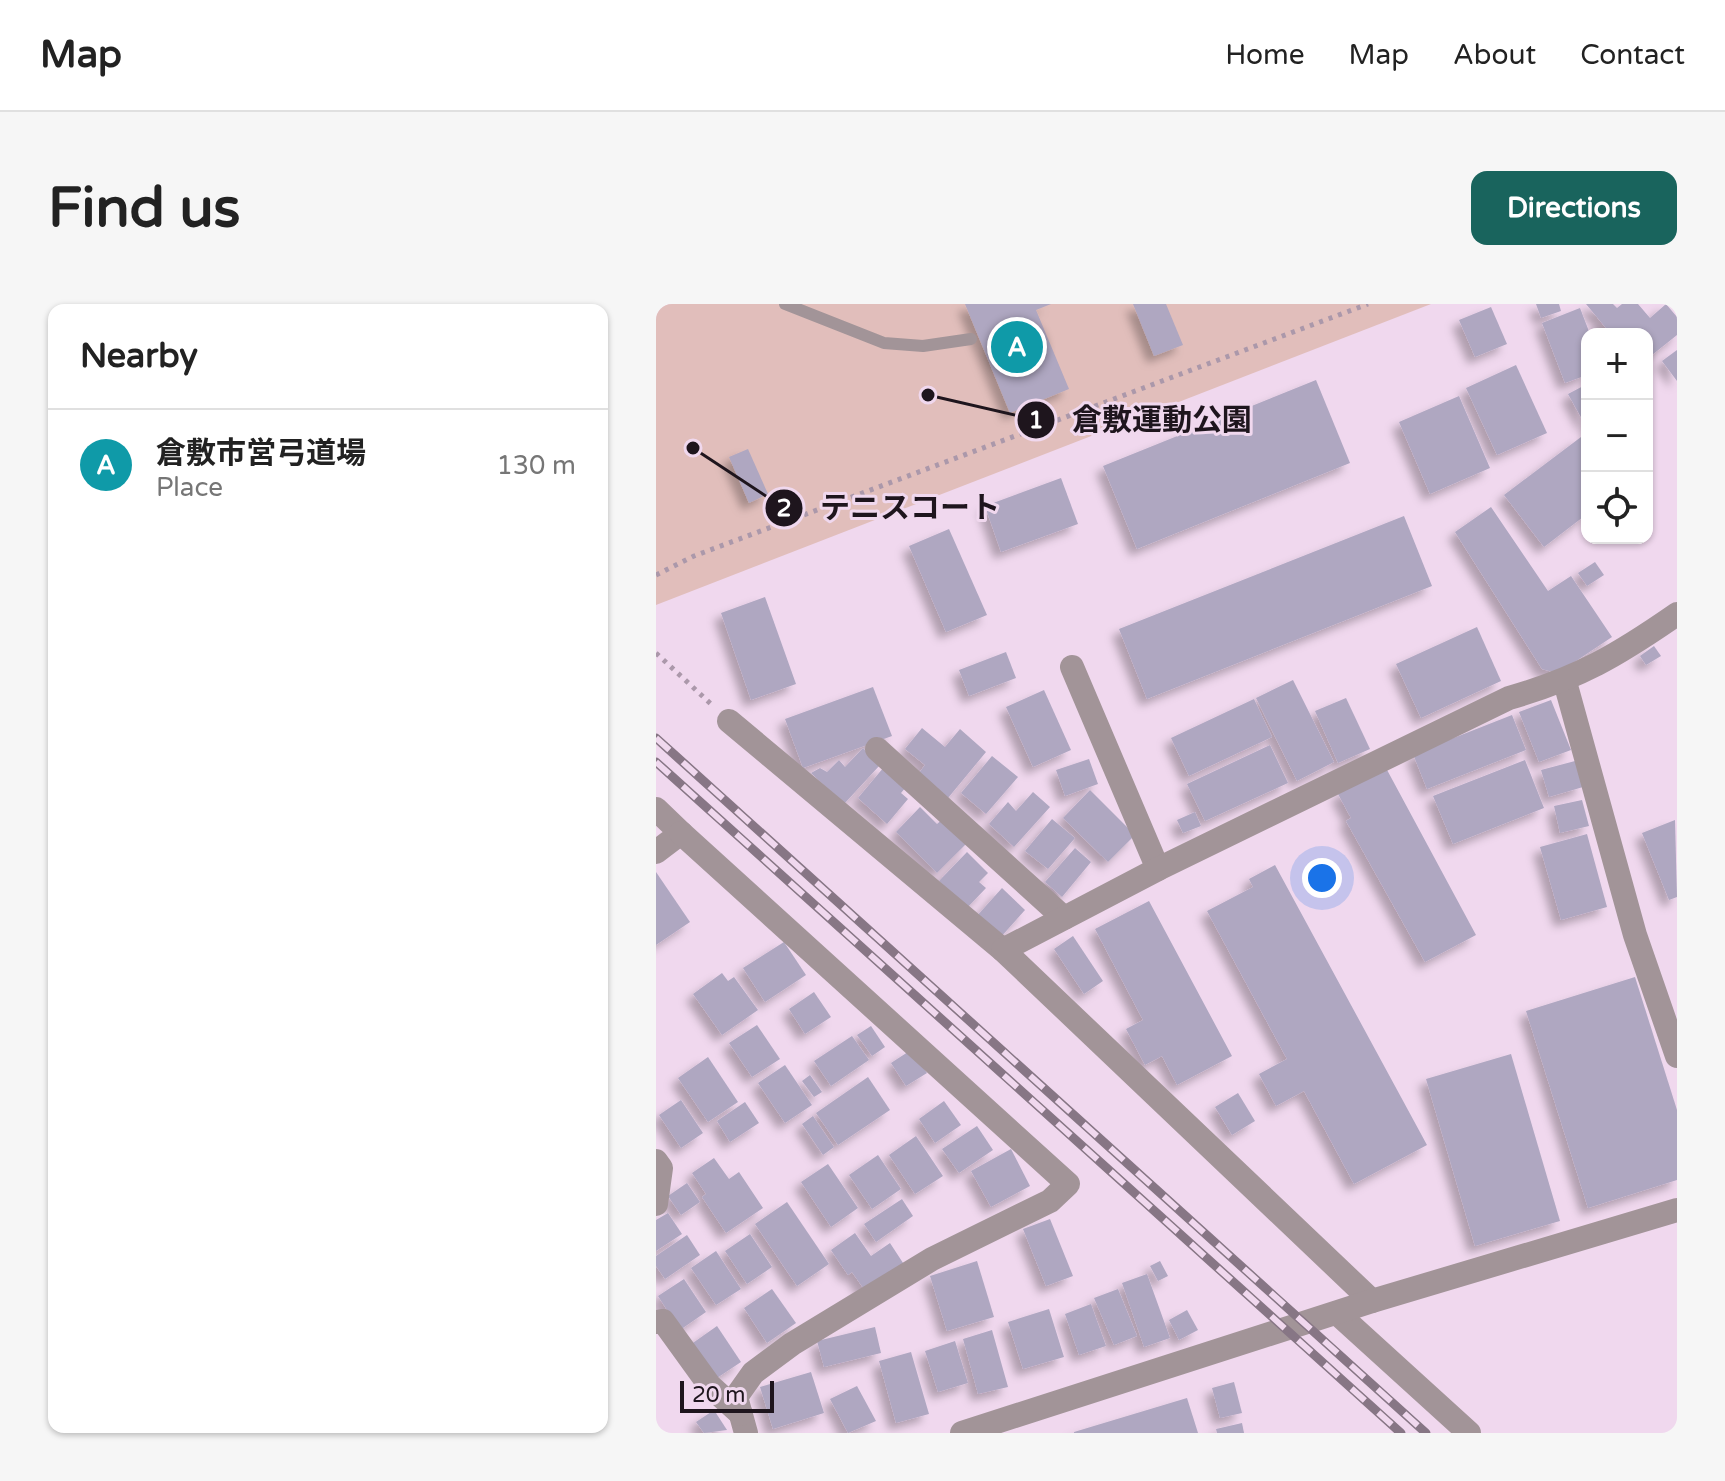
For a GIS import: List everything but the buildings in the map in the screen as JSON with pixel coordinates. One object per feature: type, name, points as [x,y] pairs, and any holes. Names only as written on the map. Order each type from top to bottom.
[{"type":"street","points":[[1003,950],[1158,869],[1509,698],[1565,682],[1628,648],[1677,614]]},
{"type":"street","points":[[1072,667],[1158,869]]},
{"type":"street","points":[[1565,682],[1635,935],[1677,1056]]},
{"type":"street","points":[[729,721],[1003,950],[1372,1301]]},
{"type":"street","points":[[877,749],[1064,918]]},
{"type":"street","points":[[656,809],[1068,1184],[1050,1201],[932,1259],[792,1344],[753,1373],[736,1397],[743,1423]]},
{"type":"street","points":[[656,852],[681,833]]},
{"type":"street","points":[[656,1161],[661,1168],[659,1202],[656,1204]]},
{"type":"street","points":[[962,1433],[1372,1301],[1677,1210]]},
{"type":"street","points":[[1337,1313],[1469,1433]]},
{"type":"street","points":[[656,1322],[663,1321],[710,1386],[743,1423]]},
{"type":"lane","points":[[785,304],[884,343],[923,346],[971,339]]},
{"type":"path","points":[[656,575],[694,556],[1368,304]]},
{"type":"path","points":[[656,653],[729,721]]},
{"type":"shaded area","points":[[656,304],[1431,304],[656,605]]},
{"type":"railway","points":[[656,738],[1426,1433]]},
{"type":"railway","points":[[656,762],[1401,1433]]},
{"type":"place","name":"倉敷市営弓道場","points":[[1017,347]]},
{"type":"place","name":"倉敷運動公園","points":[[928,395]]},
{"type":"place","name":"テニスコート","points":[[693,448]]}]
